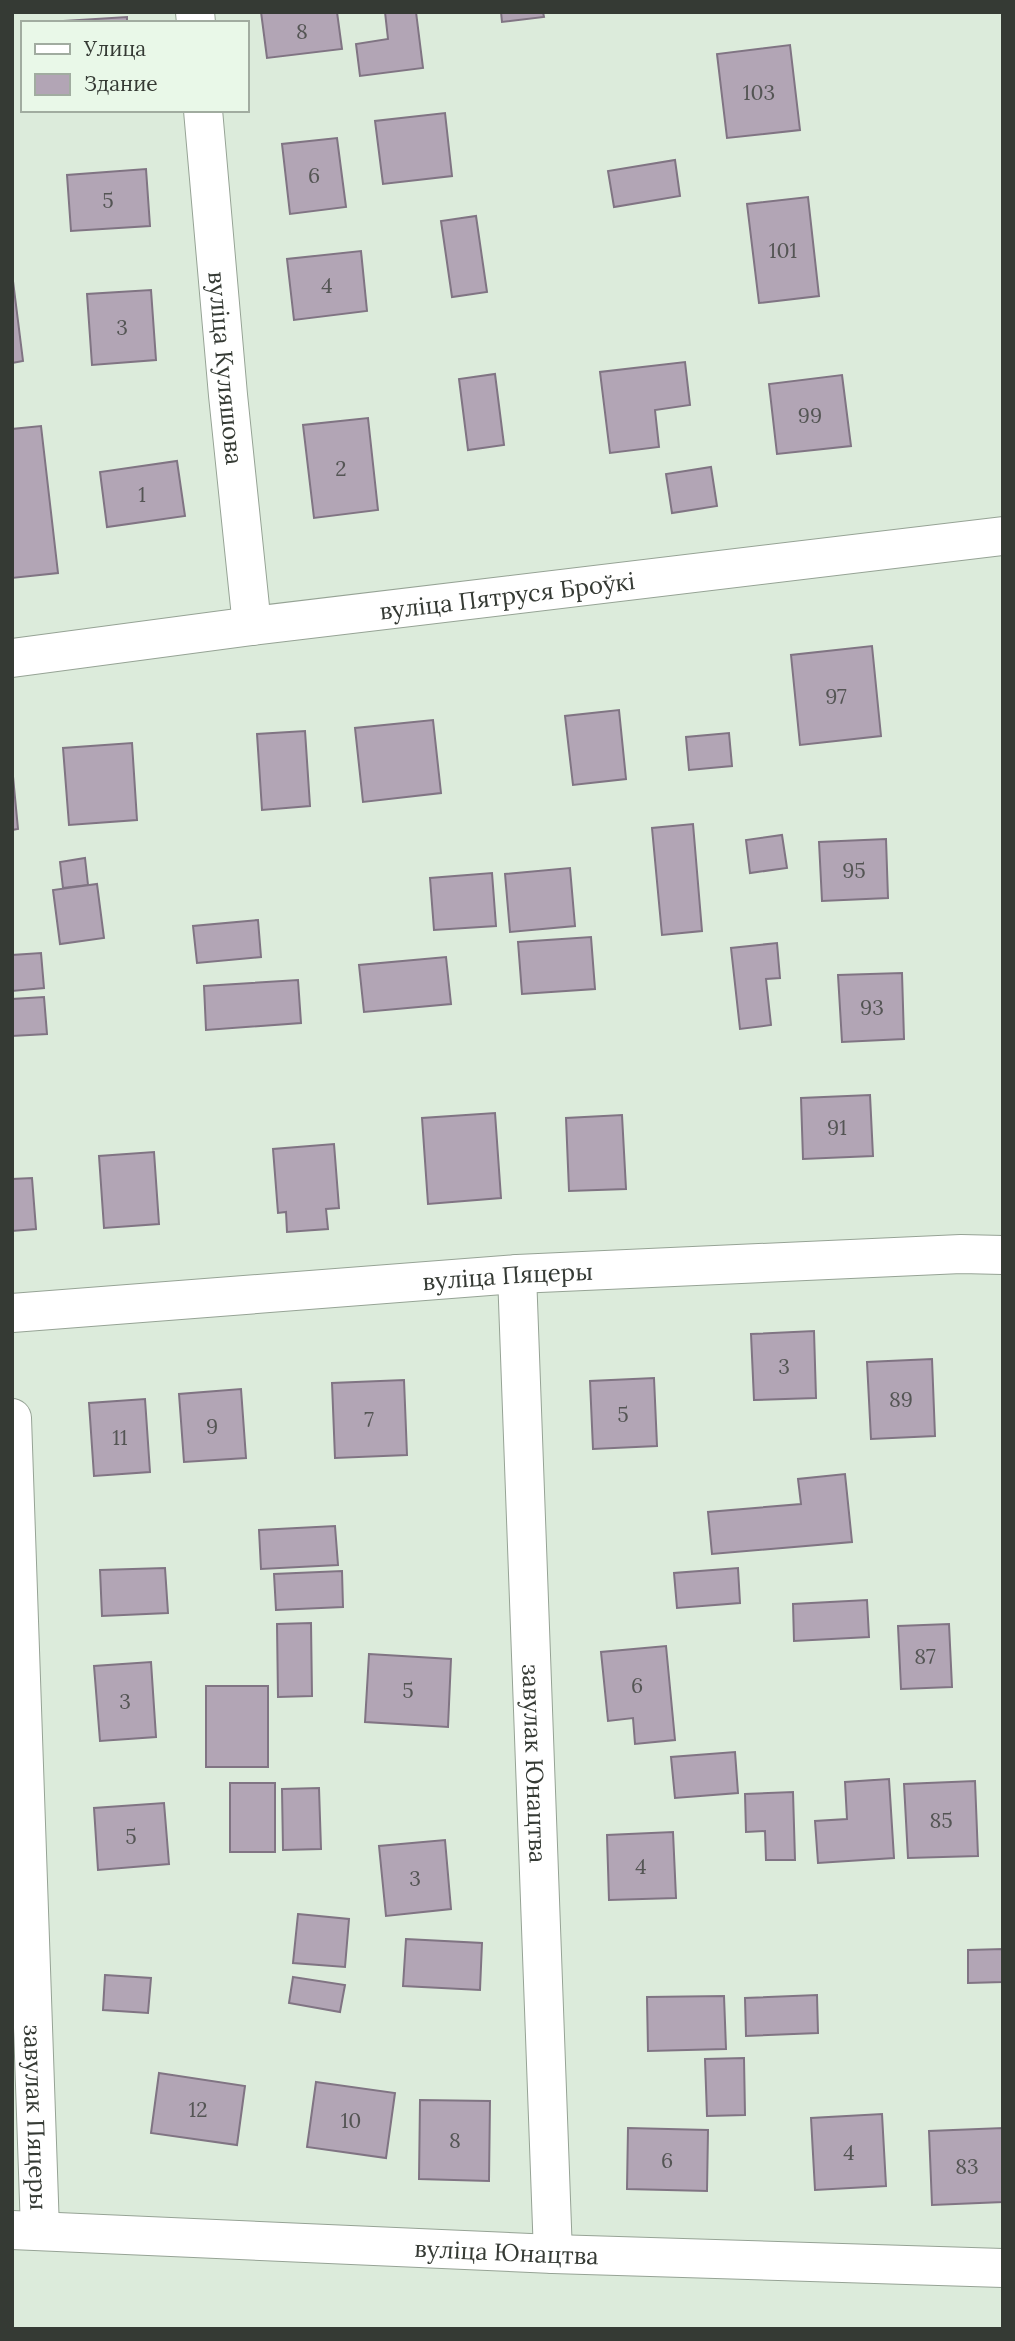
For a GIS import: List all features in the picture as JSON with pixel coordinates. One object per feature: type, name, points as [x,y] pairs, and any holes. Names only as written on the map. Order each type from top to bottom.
[{"type":"street","name":"вуліца Куляшова","points":[[203,112],[252,626]]},
{"type":"street","name":"вуліца Пятруся Броўкі","points":[[12,658],[252,626],[1003,536]]},
{"type":"street","name":"вуліца Пяцеры","points":[[12,1313],[517,1274],[947,1255],[1003,1255]]},
{"type":"street","name":"завулак Юнацтва","points":[[517,1274],[553,2254]]},
{"type":"street","name":"завулак Пяцеры","points":[[12,1418],[26,2230]]},
{"type":"street","name":"вуліца Юнацтва","points":[[26,2230],[553,2254],[1003,2268]]},
{"type":"building","points":[[261,12],[337,12],[342,49],[267,58]]},
{"type":"building","points":[[385,12],[416,12],[423,68],[360,76],[356,44],[388,39]]},
{"type":"building","points":[[501,12],[543,12],[544,17],[502,22]]},
{"type":"building","points":[[127,17],[127,21],[64,21]]},
{"type":"building","points":[[790,45],[800,130],[727,138],[717,54]]},
{"type":"building","points":[[445,113],[452,176],[383,184],[375,121]]},
{"type":"building","points":[[337,138],[346,207],[290,214],[282,144]]},
{"type":"building","points":[[675,160],[680,196],[614,207],[608,171]]},
{"type":"building","points":[[146,169],[150,226],[71,231],[67,175]]},
{"type":"building","points":[[808,197],[819,296],[759,303],[747,204]]},
{"type":"building","points":[[476,216],[487,292],[452,297],[441,221]]},
{"type":"building","points":[[361,251],[367,311],[294,320],[287,259]]},
{"type":"building","points":[[12,281],[23,361],[12,363]]},
{"type":"building","points":[[151,290],[156,360],[92,365],[87,294]]},
{"type":"building","points":[[685,362],[690,405],[655,410],[659,447],[610,453],[600,372]]},
{"type":"building","points":[[495,374],[504,445],[468,450],[459,379]]},
{"type":"building","points":[[842,375],[851,446],[777,454],[769,384]]},
{"type":"building","points":[[368,418],[378,510],[314,518],[303,425]]},
{"type":"building","points":[[41,426],[58,573],[12,578],[12,429]]},
{"type":"building","points":[[177,461],[185,516],[107,527],[100,472]]},
{"type":"building","points":[[711,467],[717,506],[672,513],[666,474]]},
{"type":"building","points":[[872,646],[881,736],[800,745],[791,655]]},
{"type":"building","points":[[619,710],[626,779],[573,785],[565,716]]},
{"type":"building","points":[[433,720],[441,793],[363,802],[355,728]]},
{"type":"building","points":[[305,731],[310,806],[262,810],[257,734]]},
{"type":"building","points":[[729,733],[732,766],[689,770],[686,737]]},
{"type":"building","points":[[132,743],[137,820],[69,825],[63,748]]},
{"type":"building","points":[[12,766],[18,829],[12,830]]},
{"type":"building","points":[[693,824],[702,931],[662,935],[652,828]]},
{"type":"building","points":[[782,835],[787,868],[750,873],[746,840]]},
{"type":"building","points":[[886,839],[888,898],[822,901],[819,842]]},
{"type":"building","points":[[85,858],[88,885],[63,888],[60,862]]},
{"type":"building","points":[[570,868],[575,926],[510,932],[505,874]]},
{"type":"building","points":[[492,873],[496,926],[434,930],[430,878]]},
{"type":"building","points":[[97,884],[104,938],[60,944],[53,890]]},
{"type":"building","points":[[258,920],[261,957],[197,963],[193,926]]},
{"type":"building","points":[[591,937],[595,989],[522,994],[518,942]]},
{"type":"building","points":[[777,943],[780,978],[766,979],[771,1025],[740,1029],[731,948]]},
{"type":"building","points":[[41,953],[44,988],[12,991],[12,955]]},
{"type":"building","points":[[446,957],[451,1004],[364,1012],[359,965]]},
{"type":"building","points":[[902,973],[904,1039],[842,1042],[838,975]]},
{"type":"building","points":[[298,980],[301,1023],[206,1030],[204,986]]},
{"type":"building","points":[[44,997],[47,1034],[12,1036],[12,999]]},
{"type":"building","points":[[870,1095],[873,1156],[803,1159],[801,1098]]},
{"type":"building","points":[[495,1113],[501,1198],[428,1204],[422,1118]]},
{"type":"building","points":[[622,1115],[626,1189],[569,1191],[566,1118]]},
{"type":"building","points":[[334,1144],[339,1208],[326,1209],[328,1229],[287,1232],[286,1212],[278,1213],[273,1149]]},
{"type":"building","points":[[154,1152],[159,1224],[104,1228],[99,1156]]},
{"type":"building","points":[[32,1178],[36,1229],[12,1231],[12,1179]]},
{"type":"building","points":[[814,1331],[816,1398],[754,1400],[751,1334]]},
{"type":"building","points":[[932,1359],[935,1436],[871,1439],[867,1362]]},
{"type":"building","points":[[654,1378],[657,1446],[593,1449],[590,1381]]},
{"type":"building","points":[[404,1380],[407,1455],[335,1458],[332,1383]]},
{"type":"building","points":[[241,1389],[246,1458],[184,1462],[179,1394]]},
{"type":"building","points":[[145,1399],[150,1472],[94,1476],[89,1403]]},
{"type":"building","points":[[845,1474],[852,1542],[712,1554],[708,1512],[801,1504],[798,1479]]},
{"type":"building","points":[[335,1526],[338,1565],[261,1569],[259,1530]]},
{"type":"building","points":[[165,1568],[168,1613],[102,1616],[100,1570]]},
{"type":"building","points":[[738,1568],[740,1603],[677,1608],[674,1573]]},
{"type":"building","points":[[342,1571],[343,1607],[276,1610],[274,1574]]},
{"type":"building","points":[[867,1600],[869,1637],[794,1641],[793,1604]]},
{"type":"building","points":[[311,1623],[312,1696],[278,1697],[277,1624]]},
{"type":"building","points":[[949,1624],[952,1687],[901,1689],[898,1626]]},
{"type":"building","points":[[666,1646],[675,1740],[635,1744],[633,1718],[608,1721],[601,1652]]},
{"type":"building","points":[[369,1654],[451,1659],[448,1727],[365,1722]]},
{"type":"building","points":[[151,1662],[156,1737],[100,1741],[94,1666]]},
{"type":"building","points":[[206,1686],[268,1686],[268,1767],[206,1767]]},
{"type":"building","points":[[735,1752],[738,1793],[675,1798],[671,1757]]},
{"type":"building","points":[[889,1779],[894,1858],[818,1863],[815,1821],[847,1819],[845,1782]]},
{"type":"building","points":[[975,1781],[978,1856],[908,1858],[904,1784]]},
{"type":"building","points":[[230,1783],[275,1783],[275,1852],[230,1852]]},
{"type":"building","points":[[319,1788],[321,1849],[283,1850],[282,1789]]},
{"type":"building","points":[[793,1792],[795,1860],[766,1860],[765,1831],[746,1832],[745,1794]]},
{"type":"building","points":[[164,1803],[169,1864],[98,1870],[94,1808]]},
{"type":"building","points":[[673,1832],[676,1898],[609,1900],[607,1835]]},
{"type":"building","points":[[445,1840],[451,1909],[386,1916],[379,1846]]},
{"type":"building","points":[[298,1914],[349,1919],[345,1967],[293,1963]]},
{"type":"building","points":[[406,1939],[482,1943],[480,1990],[403,1986]]},
{"type":"building","points":[[1003,1949],[1003,1982],[968,1983],[968,1950]]},
{"type":"building","points":[[105,1975],[151,1978],[148,2013],[103,2010]]},
{"type":"building","points":[[293,1977],[345,1985],[340,2012],[289,2003]]},
{"type":"building","points":[[817,1995],[818,2033],[746,2036],[745,1998]]},
{"type":"building","points":[[724,1996],[726,2049],[648,2051],[647,1997]]},
{"type":"building","points":[[744,2058],[745,2115],[707,2116],[705,2059]]},
{"type":"building","points":[[159,2073],[245,2086],[237,2145],[151,2133]]},
{"type":"building","points":[[316,2082],[395,2093],[386,2158],[307,2147]]},
{"type":"building","points":[[420,2100],[490,2101],[489,2181],[419,2179]]},
{"type":"building","points":[[882,2114],[886,2186],[815,2190],[811,2118]]},
{"type":"building","points":[[628,2128],[708,2130],[707,2191],[627,2189]]},
{"type":"building","points":[[1003,2128],[1003,2202],[932,2205],[929,2131]]}]
